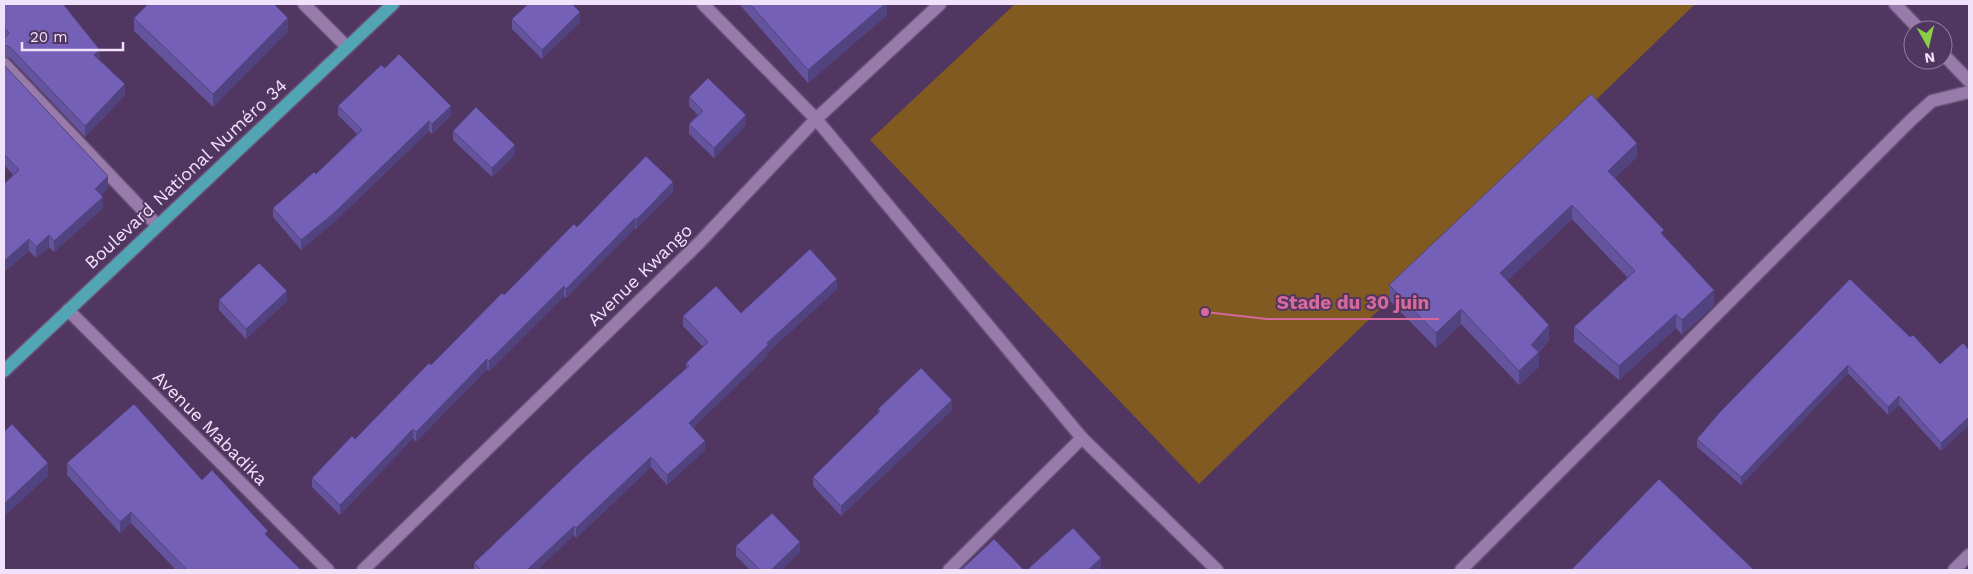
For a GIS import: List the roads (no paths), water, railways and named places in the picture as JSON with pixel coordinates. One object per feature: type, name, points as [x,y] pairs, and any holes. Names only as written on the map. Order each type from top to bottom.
[{"type":"main road","name":"Boulevard National Numéro 34","points":[[4,370],[393,4]]},
{"type":"street","points":[[304,4],[347,47]]},
{"type":"street","points":[[703,4],[816,119],[1082,438],[1217,570]]},
{"type":"street","name":"Avenue Kwango","points":[[363,570],[699,243],[816,119],[940,4]]},
{"type":"street","points":[[1895,4],[1910,20]]},
{"type":"street","points":[[4,64],[157,225]]},
{"type":"street","points":[[1953,64],[1969,81]]},
{"type":"street","points":[[1461,570],[1911,120],[1932,101],[1969,92]]},
{"type":"street","name":"Avenue Mabadika","points":[[68,310],[328,570]]},
{"type":"street","points":[[949,570],[1082,438]]},
{"type":"street","points":[[1954,570],[1969,554]]},
{"type":"place","name":"Stade du 30 juin","points":[[1205,312]]}]
